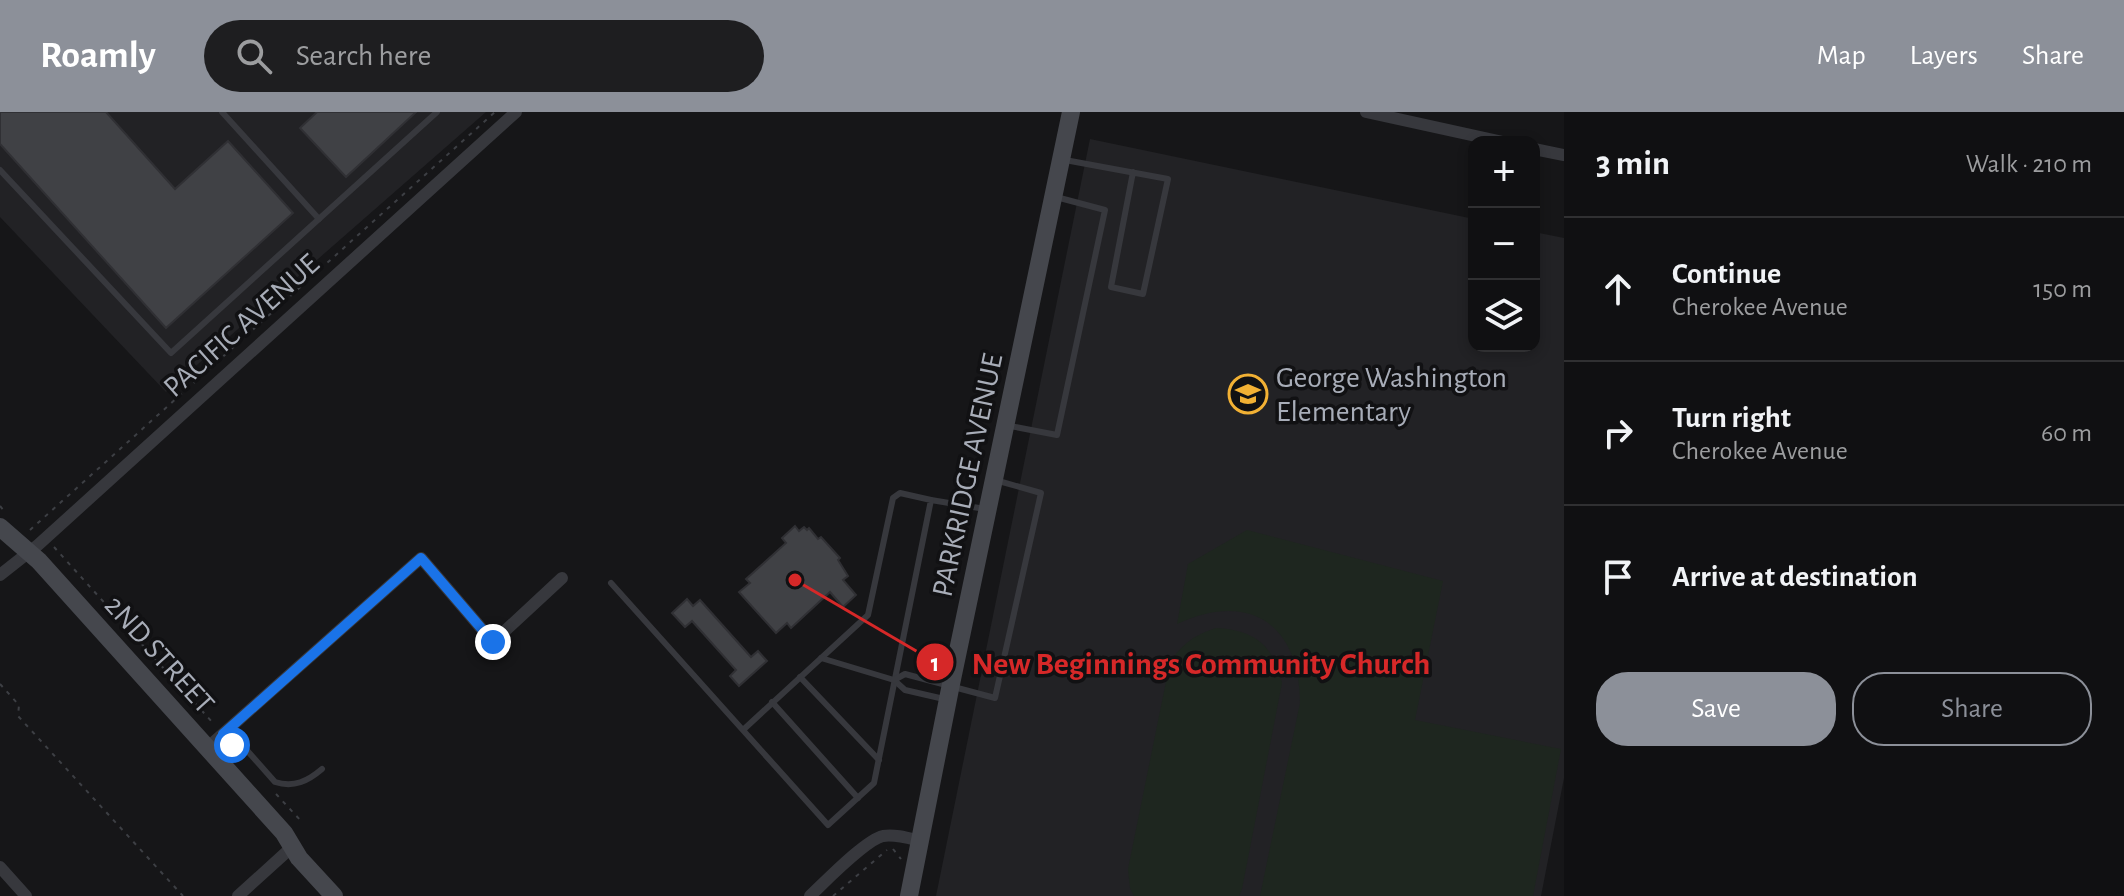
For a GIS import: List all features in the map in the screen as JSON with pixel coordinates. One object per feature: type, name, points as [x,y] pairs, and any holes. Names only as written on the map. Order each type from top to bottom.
[{"type":"street","name":"PACIFIC AVENUE","points":[[0,575],[24,546],[45,538],[516,112]]},
{"type":"street","name":"PARKRIDGE AVENUE","points":[[909,896],[1071,112]]},
{"type":"street","points":[[1366,112],[1476,136]]},
{"type":"street","points":[[1540,150],[1564,155]]},
{"type":"street","name":"2ND STREET","points":[[0,527],[24,546],[284,833],[292,847],[334,896]]},
{"type":"street","points":[[207,748],[421,558],[493,642],[562,578]]},
{"type":"street","points":[[810,896],[881,836],[901,836],[920,841]]},
{"type":"street","points":[[238,896],[292,847]]},
{"type":"street","points":[[0,867],[26,896]]},
{"type":"lane","points":[[222,112],[319,219]]},
{"type":"lane","points":[[0,170],[171,353],[437,112]]},
{"type":"lane","points":[[1061,160],[1133,172],[1168,179],[1143,294],[1111,287],[1133,172]]},
{"type":"lane","points":[[1006,426],[1057,435],[1105,210],[1053,197]]},
{"type":"lane","points":[[821,658],[894,680],[905,690],[995,698],[1041,493],[995,480]]},
{"type":"lane","points":[[743,730],[868,615],[893,498],[900,493],[989,509]]},
{"type":"lane","points":[[611,583],[828,825],[874,783],[931,500]]},
{"type":"lane","points":[[894,680],[905,674],[949,692]]},
{"type":"lane","points":[[800,677],[879,760]]},
{"type":"lane","points":[[772,702],[858,798]]},
{"type":"lane","points":[[225,732],[275,782],[286,785],[308,781],[322,769]]},
{"type":"path","points":[[24,546],[35,526],[495,112]]},
{"type":"path","points":[[35,526],[225,732]]},
{"type":"path","points":[[0,684],[19,705],[18,716],[183,896]]},
{"type":"path","points":[[272,789],[302,822]]},
{"type":"path","points":[[833,896],[889,848],[894,849],[903,861]]},
{"type":"shaded area","points":[[0,112],[486,112],[166,392],[0,217]]},
{"type":"shaded area","points":[[1090,139],[1468,218],[1468,352],[1540,352],[1540,233],[1564,238],[1564,778],[1541,896],[936,896]]},
{"type":"shaded area","points":[[1247,530],[1443,581],[1415,720],[1561,749],[1533,896],[1260,896],[1300,703],[1298,676],[1291,653],[1280,635],[1266,622],[1248,613],[1227,611],[1203,614],[1177,624],[1188,564]]},
{"type":"shaded area","points":[[1216,628],[1242,632],[1260,642],[1273,659],[1282,683],[1242,889],[1239,896],[1134,896],[1128,869],[1170,662],[1190,640]]},
{"type":"building","points":[[0,112],[106,112],[175,189],[228,141],[293,213],[166,328],[0,144]]},
{"type":"building","points":[[317,112],[416,112],[346,177],[300,128]]},
{"type":"building","points":[[795,526],[799,531],[809,528],[840,558],[838,560],[848,576],[843,580],[856,595],[843,607],[830,592],[791,628],[787,623],[776,633],[739,592],[750,583],[746,579],[786,543],[782,538]]},
{"type":"building","points":[[687,599],[693,606],[700,600],[751,657],[758,651],[767,661],[739,686],[730,676],[736,670],[692,621],[685,627],[672,613]]},
{"type":"place","name":"George Washington Elementary","points":[[1248,394]]},
{"type":"place","name":"New Beginnings Community Church","points":[[795,580]]},
{"type":"route","points":[[232,745],[223,734],[421,558],[493,642]]}]
